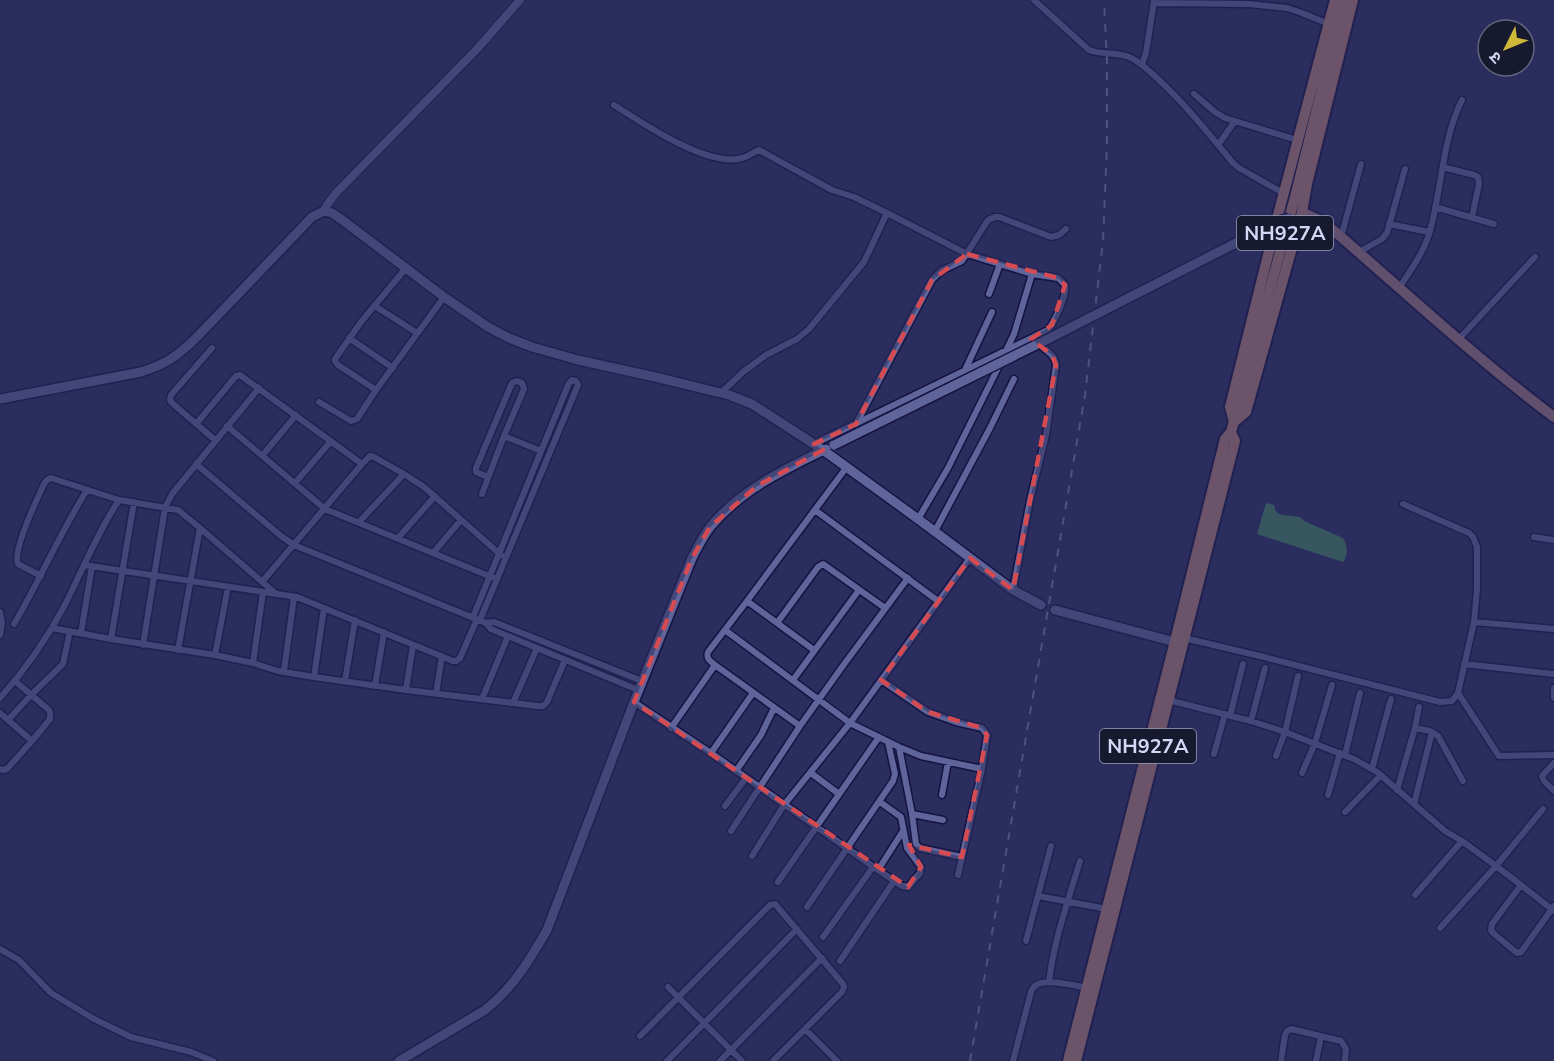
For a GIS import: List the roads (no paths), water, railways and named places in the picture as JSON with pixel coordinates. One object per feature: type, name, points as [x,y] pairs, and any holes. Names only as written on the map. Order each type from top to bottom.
[{"type":"highway","points":[[1335,0],[1283,193],[1230,407],[1234,422],[1246,412],[1302,212],[1353,0]]},
{"type":"highway","name":"NH927A","points":[[1076,1060],[1107,909],[1234,441],[1234,422],[1344,0]]},
{"type":"highway","name":"NH927A","points":[[1091,988],[1168,700],[1180,640]]},
{"type":"main road","points":[[0,399],[141,372],[168,362],[195,339],[312,217],[324,211],[341,219],[444,297],[488,327],[532,347],[721,393],[752,404],[823,450],[1013,590],[1041,605]]},
{"type":"main road","points":[[1302,212],[1321,221],[1341,237],[1458,340],[1554,417]]},
{"type":"main road","points":[[399,1061],[496,1001],[512,985],[530,961],[547,930],[638,690],[692,558],[710,527],[727,509],[749,491],[823,450],[1289,218]]},
{"type":"main road","points":[[1055,610],[1180,640]]},
{"type":"street","points":[[324,211],[336,193],[478,48],[520,0]]},
{"type":"street","points":[[1034,0],[1089,50],[1126,56],[1142,64],[1172,93],[1239,168],[1283,193]]},
{"type":"street","points":[[1142,64],[1146,53],[1154,1],[1214,2],[1287,8],[1329,24]]},
{"type":"street","points":[[1194,94],[1225,118],[1297,140]]},
{"type":"street","points":[[1399,288],[1422,251],[1430,232],[1452,121],[1462,100]]},
{"type":"street","points":[[614,105],[653,130],[702,153],[716,158],[739,159],[759,150],[832,190],[854,197],[967,254],[1062,281],[1066,289],[1048,330],[814,444]]},
{"type":"street","points":[[1218,145],[1235,121]]},
{"type":"street","points":[[1341,237],[1361,164]]},
{"type":"street","points":[[1443,167],[1474,175],[1479,179],[1472,217]]},
{"type":"street","points":[[1359,252],[1382,239],[1387,233],[1405,169]]},
{"type":"street","points":[[1435,207],[1494,224]]},
{"type":"street","points":[[721,393],[743,372],[766,355],[797,339],[809,329],[864,262],[887,213]]},
{"type":"street","points":[[856,424],[932,280],[941,272],[962,261],[988,220],[995,217],[1051,237],[1059,235],[1066,229]]},
{"type":"street","points":[[1389,224],[1430,232]]},
{"type":"street","points":[[1458,340],[1535,257]]},
{"type":"street","points":[[989,294],[1000,264]]},
{"type":"street","points":[[376,390],[336,363],[335,359],[406,268]]},
{"type":"street","points":[[918,519],[948,468],[1006,352],[1014,334],[1032,274]]},
{"type":"street","points":[[319,402],[351,421],[361,416],[376,390],[444,297]]},
{"type":"street","points":[[375,306],[417,333]]},
{"type":"street","points":[[965,370],[992,312]]},
{"type":"street","points":[[350,338],[393,368]]},
{"type":"street","points":[[1013,590],[1030,500],[1046,435],[1056,365],[1052,355],[1031,339]]},
{"type":"street","points":[[212,348],[171,394],[170,398],[172,403],[215,441]]},
{"type":"street","points":[[196,424],[238,375],[242,375],[362,464]]},
{"type":"street","points":[[935,531],[1014,379]]},
{"type":"street","points":[[84,565],[294,597],[456,661],[460,658],[479,620],[500,554],[569,383],[572,380],[576,381],[578,385],[506,560],[494,578]]},
{"type":"street","points":[[482,494],[524,389],[522,383],[517,381],[512,383],[476,468],[476,472],[488,477]]},
{"type":"street","points":[[143,645],[165,508],[172,494],[259,388]]},
{"type":"street","points":[[262,456],[296,415]]},
{"type":"street","points":[[227,426],[325,508],[494,578]]},
{"type":"street","points":[[504,436],[541,451]]},
{"type":"street","points":[[295,483],[331,441]]},
{"type":"street","points":[[262,582],[362,464],[372,456],[404,474],[435,496],[506,560]]},
{"type":"street","points":[[196,464],[294,545],[479,620],[494,622],[642,681]]},
{"type":"street","points":[[800,726],[715,665],[707,658],[708,652],[846,468]]},
{"type":"street","points":[[359,522],[404,474]]},
{"type":"street","points":[[41,576],[18,564],[16,560],[29,516],[44,484],[47,480],[54,478],[119,500],[178,510],[275,594]]},
{"type":"street","points":[[14,624],[87,490]]},
{"type":"street","points":[[398,538],[435,496]]},
{"type":"street","points":[[0,698],[15,681],[52,628],[106,520],[119,500]]},
{"type":"street","points":[[111,639],[134,502]]},
{"type":"street","points":[[1180,640],[1260,656],[1440,702],[1452,701],[1458,693],[1473,622],[1477,590],[1477,547],[1469,533],[1403,504]]},
{"type":"street","points":[[814,510],[938,601]]},
{"type":"street","points":[[434,552],[461,520]]},
{"type":"street","points":[[178,650],[200,528]]},
{"type":"street","points":[[1534,537],[1554,540]]},
{"type":"street","points":[[752,856],[784,805],[850,723],[970,558]]},
{"type":"street","points":[[777,623],[820,565],[825,565],[885,609]]},
{"type":"street","points":[[81,633],[92,566]]},
{"type":"street","points":[[731,831],[800,726],[908,578]]},
{"type":"street","points":[[215,656],[228,586]]},
{"type":"street","points":[[792,680],[859,590]]},
{"type":"street","points":[[253,663],[263,592]]},
{"type":"street","points":[[284,672],[294,597]]},
{"type":"street","points":[[747,601],[814,650]]},
{"type":"street","points":[[314,677],[324,608]]},
{"type":"street","points":[[0,612],[2,629],[0,635]]},
{"type":"street","points":[[345,681],[355,620]]},
{"type":"street","points":[[479,620],[490,629],[638,690]]},
{"type":"street","points":[[1473,622],[1554,629]]},
{"type":"street","points":[[52,628],[253,663],[284,672],[314,677],[538,706],[545,705],[565,660]]},
{"type":"street","points":[[725,630],[850,723],[921,756],[982,769]]},
{"type":"street","points":[[8,720],[63,664],[70,631]]},
{"type":"street","points":[[375,686],[384,632]]},
{"type":"street","points":[[482,699],[508,636]]},
{"type":"street","points":[[406,690],[413,645]]},
{"type":"street","points":[[513,703],[537,648]]},
{"type":"street","points":[[436,694],[442,656]]},
{"type":"street","points":[[1214,754],[1244,664]]},
{"type":"street","points":[[1464,664],[1554,674]]},
{"type":"street","points":[[672,728],[715,665]]},
{"type":"street","points":[[1251,721],[1265,668]]},
{"type":"street","points":[[1276,756],[1285,732],[1298,676]]},
{"type":"street","points":[[881,680],[928,712],[984,730],[987,735],[982,769],[958,874]]},
{"type":"street","points":[[0,769],[7,769],[51,716],[49,710],[15,681]]},
{"type":"street","points":[[1302,773],[1316,743],[1332,685]]},
{"type":"street","points":[[1554,688],[1554,698]]},
{"type":"street","points":[[711,753],[753,693]]},
{"type":"street","points":[[1328,795],[1360,693]]},
{"type":"street","points":[[1458,693],[1499,756],[1554,755]]},
{"type":"street","points":[[1372,769],[1391,699]]},
{"type":"street","points":[[1168,700],[1285,732],[1342,754],[1381,775],[1445,831],[1462,841],[1496,866],[1553,909],[1524,949],[1517,953],[1491,930],[1492,924],[1521,885]]},
{"type":"street","points":[[634,702],[894,881],[908,887],[920,873],[920,864],[908,851],[901,817],[880,802]]},
{"type":"street","points":[[1397,790],[1419,707]]},
{"type":"street","points":[[736,771],[761,735],[774,708]]},
{"type":"street","points":[[0,713],[32,741]]},
{"type":"street","points":[[1415,728],[1432,732],[1438,736],[1463,781]]},
{"type":"street","points":[[1414,804],[1432,732]]},
{"type":"street","points":[[778,882],[879,737]]},
{"type":"street","points":[[807,907],[895,778],[888,742]]},
{"type":"street","points":[[899,747],[916,844],[918,847],[962,857]]},
{"type":"street","points":[[942,795],[948,762]]},
{"type":"street","points":[[1554,763],[1542,776],[1554,790]]},
{"type":"street","points":[[811,772],[839,794]]},
{"type":"street","points":[[1345,812],[1381,775]]},
{"type":"street","points":[[725,806],[746,778]]},
{"type":"street","points":[[1440,928],[1543,809]]},
{"type":"street","points":[[912,814],[943,820]]},
{"type":"street","points":[[823,937],[903,831]]},
{"type":"street","points":[[1416,895],[1462,841]]},
{"type":"street","points":[[1026,941],[1051,846]]},
{"type":"street","points":[[1049,982],[1052,959],[1080,861]]},
{"type":"street","points":[[840,961],[894,881]]},
{"type":"street","points":[[1038,896],[1107,909]]},
{"type":"street","points":[[640,1036],[770,905],[775,904],[844,987],[842,992],[773,1061]]},
{"type":"street","points":[[667,1061],[797,929]]},
{"type":"street","points":[[0,949],[19,960],[51,993],[94,1018],[131,1037],[191,1052],[213,1061]]},
{"type":"street","points":[[720,1061],[822,958]]},
{"type":"street","points":[[1013,1061],[1034,986],[1038,983],[1049,982],[1091,988]]},
{"type":"street","points":[[668,987],[742,1061]]},
{"type":"street","points":[[804,1029],[837,1061]]},
{"type":"street","points":[[1281,1061],[1285,1035],[1289,1030],[1339,1039],[1346,1048],[1345,1061]]},
{"type":"street","points":[[1316,1061],[1321,1036]]},
{"type":"street","points":[[826,1061],[832,1055]]},
{"type":"railway","points":[[970,1061],[1085,395],[1103,241],[1107,144],[1104,0]]}]
